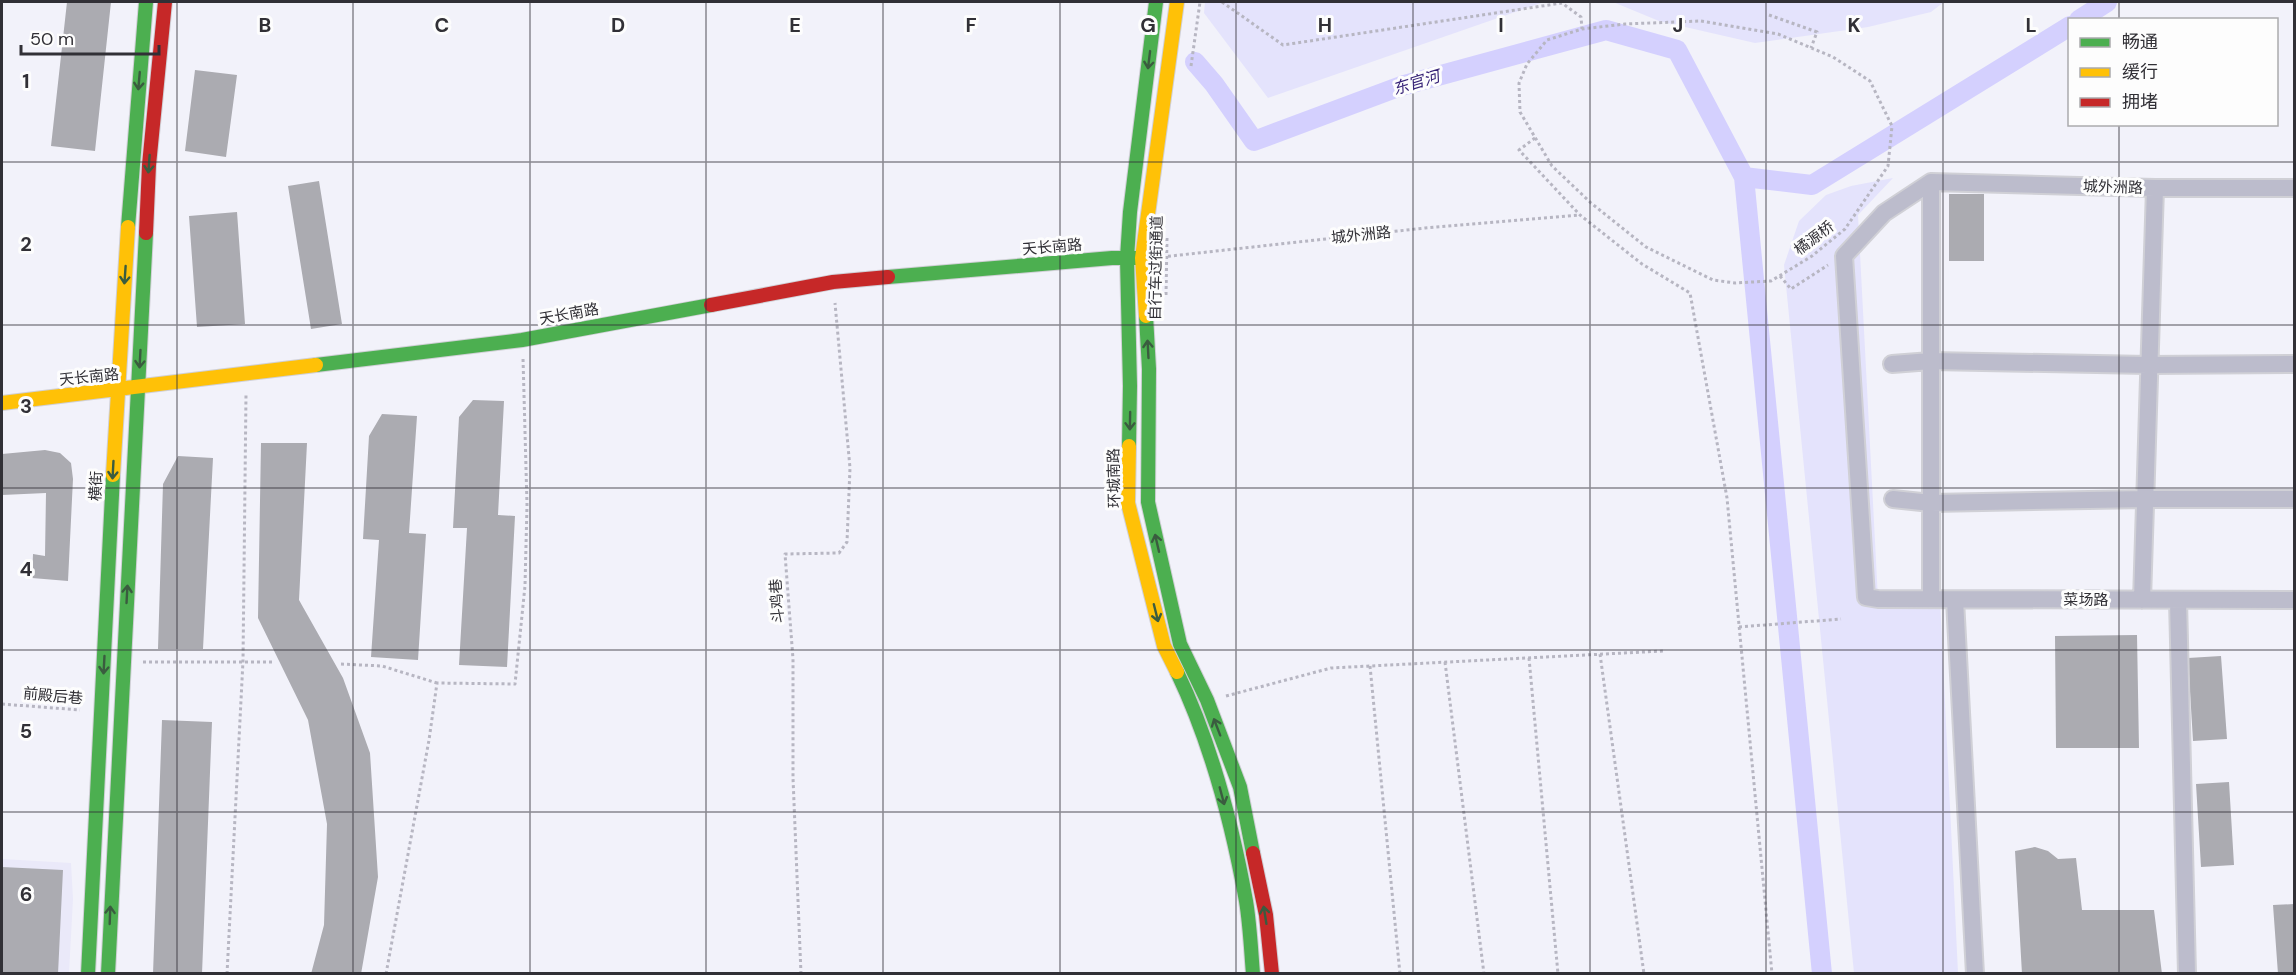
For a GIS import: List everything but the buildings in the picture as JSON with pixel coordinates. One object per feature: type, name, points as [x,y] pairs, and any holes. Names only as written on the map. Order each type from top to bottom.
[{"type":"street","name":"横街","points":[[88,974],[117,390],[132,162],[146,2]]},
{"type":"street","points":[[108,974],[149,165],[165,2]]},
{"type":"street","name":"环城南路","points":[[1156,2],[1130,212],[1127,258],[1130,386],[1128,503],[1164,646],[1192,704],[1221,793],[1246,902],[1252,974]]},
{"type":"street","points":[[1177,2],[1142,258],[1149,369],[1148,502],[1180,644],[1207,700],[1240,787],[1266,915],[1272,974]]},
{"type":"street","points":[[1844,256],[1884,213],[1931,182]]},
{"type":"street","points":[[1931,182],[1931,599]]},
{"type":"street","name":"城外洲路","points":[[1931,182],[2155,188],[2295,188]]},
{"type":"street","points":[[2142,600],[2155,188]]},
{"type":"street","name":"菜场路","points":[[1844,256],[1866,597],[1955,600],[2295,600]]},
{"type":"street","name":"天长南路","points":[[2,403],[522,340],[833,282],[1142,258]]},
{"type":"street","points":[[1892,364],[1931,362],[2148,365],[2295,364]]},
{"type":"street","points":[[1893,500],[1931,503],[2295,499]]},
{"type":"street","points":[[1955,600],[1975,974]]},
{"type":"street","points":[[2178,600],[2187,974]]},
{"type":"path","points":[[1222,2],[1284,45],[1562,3],[1581,17],[1582,29]]},
{"type":"path","points":[[1769,15],[1816,32],[1811,48]]},
{"type":"path","name":"橘源桥","points":[[1701,21],[1778,34],[1811,48],[1833,57],[1870,81],[1892,126],[1888,166],[1845,229],[1812,256],[1771,281],[1735,284],[1713,280],[1646,247],[1591,203],[1552,166],[1520,112],[1519,83],[1527,64],[1547,40],[1582,29],[1625,24],[1701,21]]},
{"type":"path","points":[[1535,138],[1519,150],[1580,215],[1642,264],[1690,293],[1727,498],[1772,974]]},
{"type":"path","name":"城外洲路","points":[[1142,258],[1425,228],[1580,215]]},
{"type":"path","name":"自行车过街通道","points":[[1167,235],[1167,300]]},
{"type":"path","points":[[1780,276],[1791,289],[1844,256]]},
{"type":"path","name":"斗鸡巷","points":[[800,973],[792,778],[793,659],[785,554],[839,553],[847,542],[850,468],[833,282]]},
{"type":"path","points":[[341,664],[382,666],[437,683],[515,684],[525,586],[527,505],[522,340]]},
{"type":"path","points":[[226,974],[243,661],[246,374]]},
{"type":"path","points":[[1739,627],[1841,619]]},
{"type":"path","points":[[1207,700],[1331,668],[1663,651]]},
{"type":"path","points":[[1600,654],[1644,974]]},
{"type":"path","points":[[1528,658],[1558,974]]},
{"type":"path","points":[[123,662],[275,662]]},
{"type":"path","points":[[1445,662],[1484,974]]},
{"type":"path","points":[[1370,666],[1400,974]]},
{"type":"path","points":[[386,974],[429,740],[437,683]]},
{"type":"path","name":"前殿后巷","points":[[2,704],[102,712]]},
{"type":"shaded area","points":[[1205,2],[1544,2],[1268,98],[1204,13]]},
{"type":"shaded area","points":[[1613,2],[1944,2],[1931,12],[1868,27],[1755,43],[1659,21]]},
{"type":"shaded area","points":[[1893,178],[1858,215],[1878,599],[1940,599],[1958,973],[1854,973],[1784,265],[1799,221],[1826,195],[1851,186]]},
{"type":"shaded area","points":[[2,859],[71,863],[73,899],[69,973],[2,973]]},
{"type":"waterway","points":[[2082,18],[2107,2]]},
{"type":"waterway","points":[[1744,177],[1812,185],[2068,27]]},
{"type":"waterway","name":"东官河","points":[[1195,62],[1214,84],[1254,141],[1401,86],[1606,30],[1677,50],[1744,177],[1822,974]]},
{"type":"traffic: fast","points":[[128,227],[146,2]]},
{"type":"traffic: fast","points":[[1129,446],[1127,258],[1130,212],[1156,2]]},
{"type":"traffic: fast","points":[[108,974],[146,233]]},
{"type":"traffic: fast","points":[[888,277],[1112,258],[1142,258]]},
{"type":"traffic: fast","points":[[316,365],[522,340],[711,305]]},
{"type":"traffic: fast","points":[[1146,316],[1149,369],[1148,502],[1180,644],[1207,700],[1240,787],[1253,853]]},
{"type":"traffic: fast","points":[[88,974],[113,475]]},
{"type":"traffic: fast","points":[[1177,672],[1210,755],[1227,813],[1246,901],[1253,974]]},
{"type":"traffic: slow","points":[[1146,316],[1142,258],[1177,2]]},
{"type":"traffic: slow","points":[[113,475],[128,227]]},
{"type":"traffic: slow","points":[[2,403],[316,365]]},
{"type":"traffic: slow","points":[[1129,446],[1128,503],[1164,646],[1177,672]]},
{"type":"traffic: jam","points":[[146,233],[149,165],[165,2]]},
{"type":"traffic: jam","points":[[711,305],[833,282],[888,277]]},
{"type":"traffic: jam","points":[[1253,853],[1266,915],[1272,974]]}]
